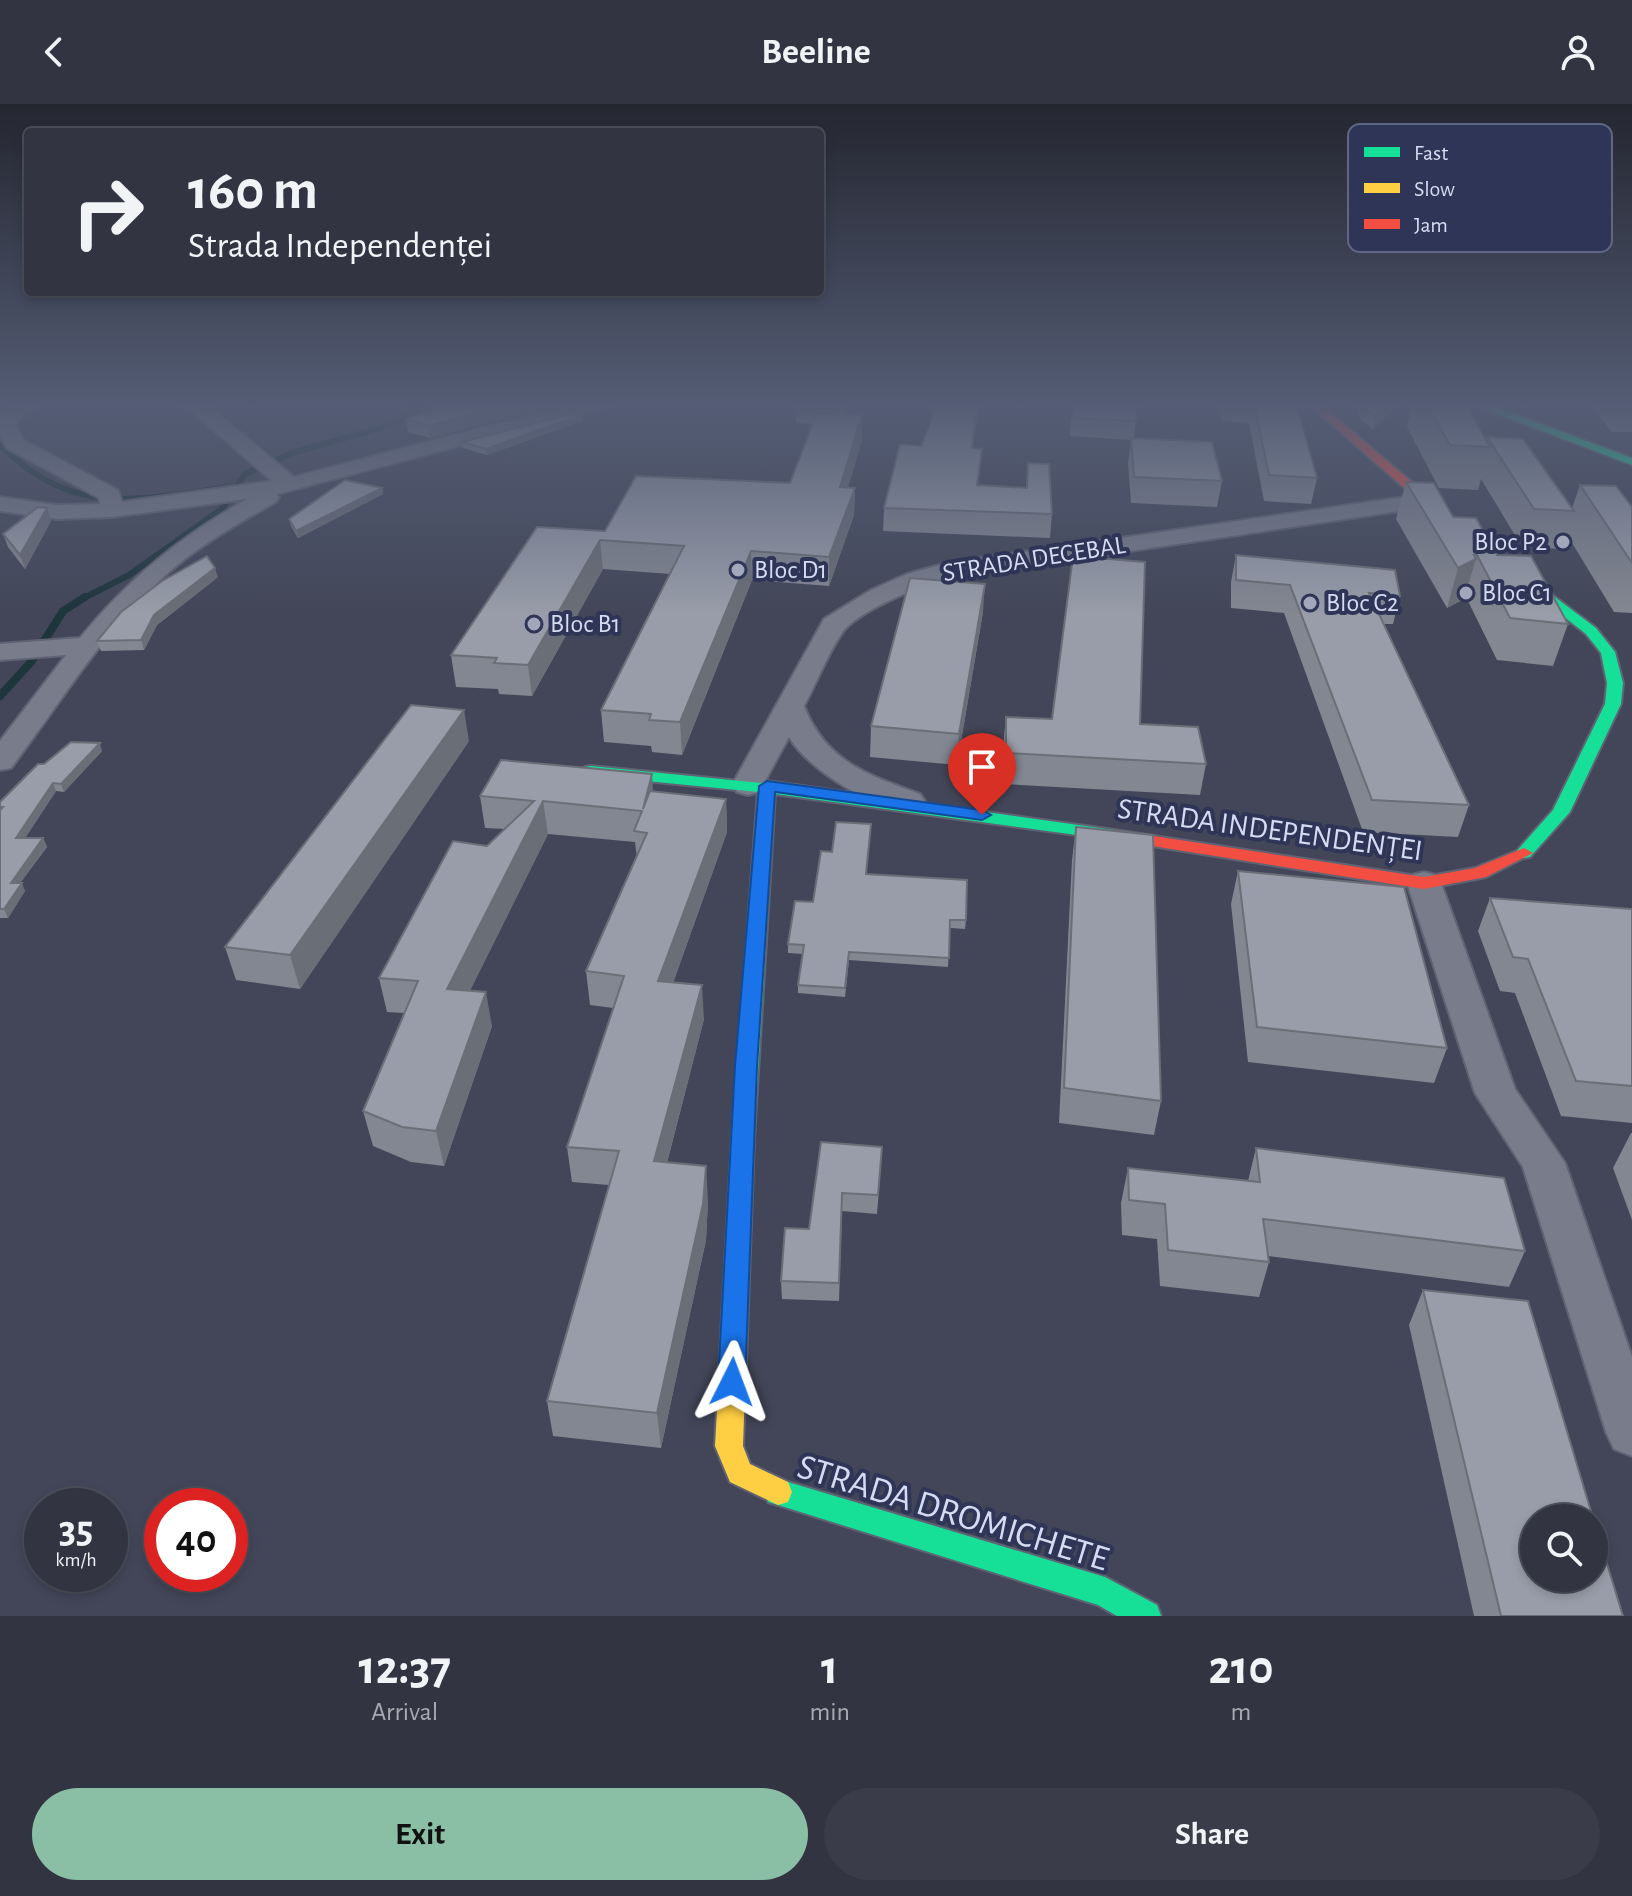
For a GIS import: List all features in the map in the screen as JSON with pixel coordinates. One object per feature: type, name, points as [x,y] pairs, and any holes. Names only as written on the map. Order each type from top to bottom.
[{"type":"street","points":[[63,474],[111,502]]},
{"type":"street","points":[[0,504],[57,512],[111,502],[228,496],[254,492],[272,474]]},
{"type":"street","points":[[0,761],[79,646],[147,579],[272,474]]},
{"type":"street","points":[[1393,474],[1461,529]]},
{"type":"street","name":"STRADA DECEBAL","points":[[758,785],[789,704],[833,625],[880,595],[916,579],[947,571],[1425,501]]},
{"type":"street","name":"STRADA INDEPENDENȚEI","points":[[576,770],[758,785],[919,805],[1424,883],[1480,873],[1525,852],[1561,812],[1613,704],[1615,683],[1608,652],[1591,631],[1497,558]]},
{"type":"street","points":[[9,653],[79,646]]},
{"type":"street","points":[[789,704],[794,724],[809,748],[829,765],[853,780],[919,805]]},
{"type":"street","name":"STRADA DROMICHETE","points":[[758,785],[729,1446],[740,1473],[773,1490],[1105,1592],[1146,1616]]},
{"type":"street","points":[[1424,883],[1496,1093],[1543,1163],[1632,1432]]},
{"type":"building","points":[[794,474],[844,474],[840,487],[855,488],[829,557],[751,551],[680,722],[649,720],[651,714],[601,710],[684,546],[600,540],[528,665],[494,663],[497,658],[451,655],[537,527],[605,531],[636,476],[790,483]]},
{"type":"building","points":[[893,474],[979,474],[977,485],[1027,488],[1028,474],[1050,474],[1052,514],[884,508]]},
{"type":"building","points":[[1134,474],[1220,474],[1222,481],[1134,477]]},
{"type":"building","points":[[1316,474],[1317,478],[1269,475]]},
{"type":"building","points":[[1511,474],[1547,474],[1574,511],[1534,509]]},
{"type":"building","points":[[345,480],[382,488],[296,531],[289,519]]},
{"type":"building","points":[[1406,482],[1434,483],[1453,517],[1476,518],[1497,555],[1531,556],[1568,624],[1510,618],[1477,555],[1474,555],[1476,559],[1458,568]]},
{"type":"building","points":[[1580,485],[1616,486],[1632,507],[1632,563]]},
{"type":"building","points":[[38,507],[47,508],[20,555],[3,534]]},
{"type":"building","points":[[1236,555],[1395,570],[1400,596],[1369,593],[1469,805],[1372,800],[1290,585],[1236,580]]},
{"type":"building","points":[[207,556],[215,568],[154,615],[141,640],[97,641],[121,612],[162,581]]},
{"type":"building","points":[[1073,556],[1145,562],[1140,724],[1198,727],[1206,764],[1006,753],[1006,717],[1052,719]]},
{"type":"building","points":[[910,578],[985,584],[959,734],[871,726]]},
{"type":"building","points":[[411,705],[464,710],[290,955],[225,947]]},
{"type":"building","points":[[71,742],[100,743],[61,784],[53,783],[16,838],[43,838],[11,883],[22,883],[4,909],[0,909],[0,810],[3,807],[0,807],[0,802],[38,764],[44,764]]},
{"type":"building","points":[[501,760],[652,774],[643,809],[650,791],[726,799],[658,981],[702,985],[654,1161],[706,1166],[703,1204],[657,1413],[547,1401],[619,1151],[567,1147],[624,976],[586,971],[647,833],[634,831],[642,811],[543,801],[447,989],[486,992],[436,1131],[402,1127],[363,1111],[418,981],[379,978],[453,841],[487,846],[534,801],[480,796]]},
{"type":"building","points":[[836,822],[871,824],[866,874],[967,880],[966,920],[950,920],[949,958],[849,952],[845,988],[798,985],[804,945],[788,944],[795,901],[813,902],[821,851],[832,852]]},
{"type":"building","points":[[1076,827],[1153,835],[1161,1101],[1064,1088]]},
{"type":"building","points":[[1238,871],[1404,887],[1447,1048],[1257,1027]]},
{"type":"building","points":[[1490,898],[1632,909],[1632,1086],[1576,1081],[1528,959],[1513,957]]},
{"type":"building","points":[[821,1142],[882,1147],[878,1195],[842,1193],[839,1283],[781,1281],[785,1228],[809,1229]]},
{"type":"building","points":[[1256,1148],[1504,1178],[1525,1251],[1263,1219],[1269,1262],[1168,1250],[1165,1204],[1129,1200],[1128,1168],[1260,1182]]},
{"type":"building","points":[[1423,1290],[1528,1301],[1589,1504],[1520,1504],[1520,1592],[1608,1592],[1608,1567],[1623,1616],[1501,1616]]},
{"type":"waterway","points":[[36,474],[81,494],[108,498],[165,496],[231,487]]},
{"type":"waterway","points":[[82,599],[129,575],[223,508],[246,474]]},
{"type":"waterway","points":[[0,696],[31,662],[63,611],[85,597]]},
{"type":"traffic: fast","points":[[1511,568],[1591,631],[1608,652],[1615,683],[1613,704],[1561,812],[1524,853]]},
{"type":"traffic: fast","points":[[591,771],[853,798],[1114,835]]},
{"type":"traffic: fast","points":[[743,1138],[767,786]]},
{"type":"traffic: fast","points":[[778,1492],[1105,1592],[1146,1616]]},
{"type":"traffic: slow","points":[[743,1138],[729,1446],[740,1473],[778,1492]]},
{"type":"traffic: jam","points":[[1395,474],[1450,521]]},
{"type":"traffic: jam","points":[[1114,835],[1424,883],[1480,873],[1524,853]]},
{"type":"place","name":"Bloc P2","points":[[1563,542]]},
{"type":"place","name":"Bloc D1","points":[[738,570]]},
{"type":"place","name":"Bloc C1","points":[[1466,593]]},
{"type":"place","name":"Bloc C2","points":[[1310,603]]},
{"type":"place","name":"Bloc B1","points":[[534,624]]},
{"type":"route","points":[[732,1382],[746,1066],[767,786],[982,815]]}]
